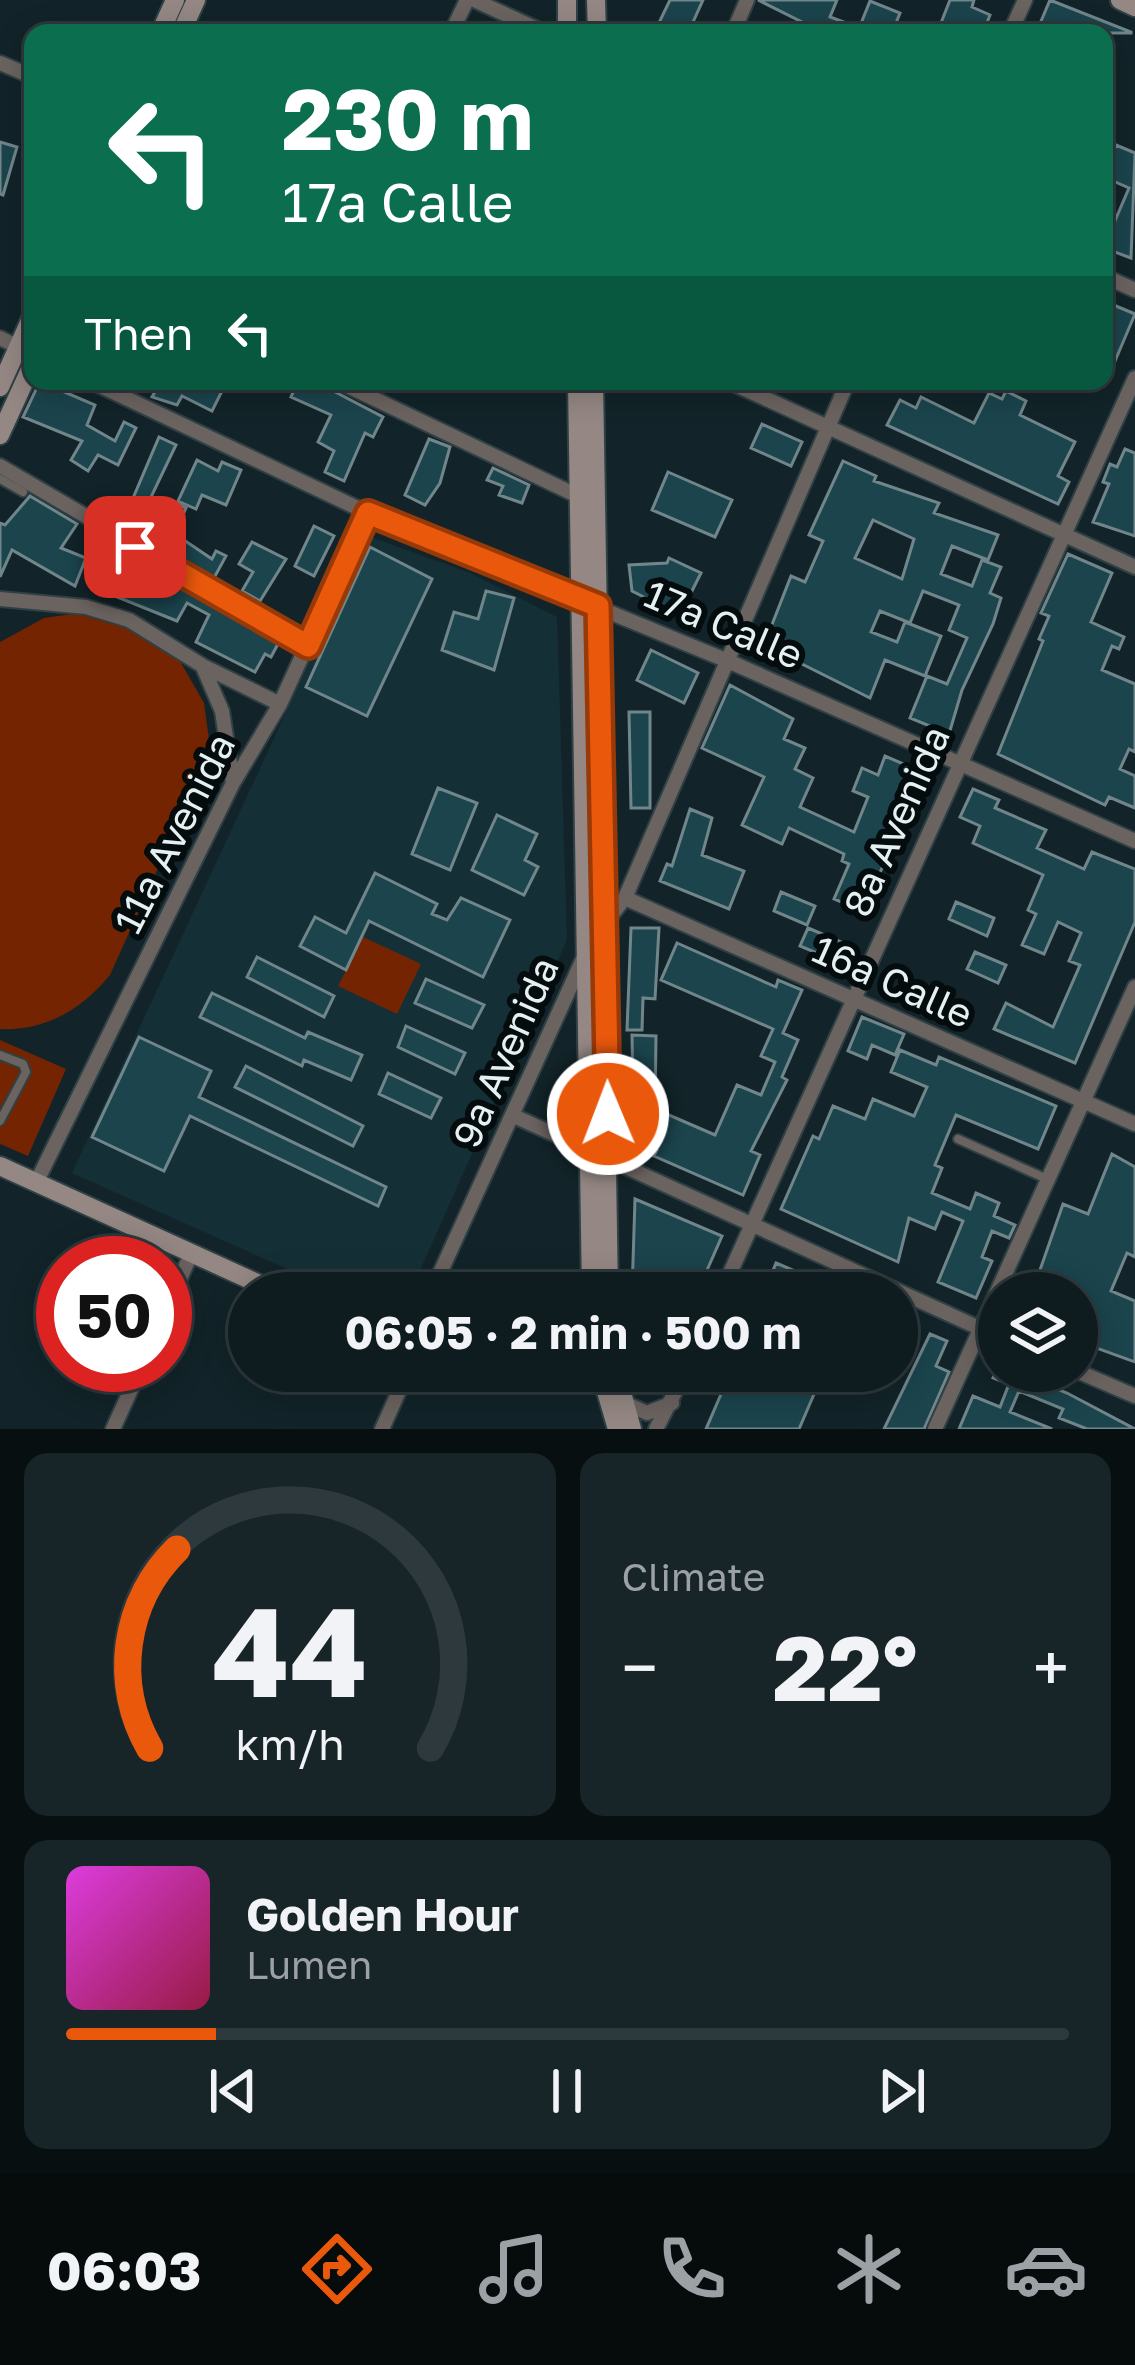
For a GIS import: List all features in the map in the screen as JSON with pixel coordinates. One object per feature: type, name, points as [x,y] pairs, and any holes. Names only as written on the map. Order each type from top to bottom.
[{"type":"main road","points":[[1120,0],[1135,7]]},
{"type":"main road","points":[[0,387],[17,346]]},
{"type":"main road","points":[[0,435],[24,383]]},
{"type":"main road","points":[[578,390],[586,951],[607,1272]]},
{"type":"main road","points":[[593,1272],[606,921],[595,390]]},
{"type":"main road","points":[[0,1166],[156,1236]]},
{"type":"main road","points":[[192,1252],[234,1272]]},
{"type":"main road","points":[[611,1392],[617,1429]]},
{"type":"main road","points":[[619,1392],[632,1429]]},
{"type":"street","points":[[470,0],[525,24]]},
{"type":"street","name":"8a Avenida","points":[[731,1272],[1135,378]]},
{"type":"street","name":"17a Calle","points":[[109,390],[368,513],[728,661],[1135,841]]},
{"type":"street","points":[[356,390],[580,497]]},
{"type":"street","points":[[749,390],[1135,567]]},
{"type":"street","name":"9a Avenida","points":[[440,1272],[586,951],[625,898],[844,390]]},
{"type":"street","points":[[0,466],[308,646]]},
{"type":"street","name":"11a Avenida","points":[[36,1183],[233,782],[280,704],[368,513]]},
{"type":"street","points":[[0,599],[86,607],[129,620],[203,666],[280,704]]},
{"type":"street","points":[[203,666],[223,710],[233,782]]},
{"type":"street","name":"16a Calle","points":[[625,898],[1135,1124]]},
{"type":"street","points":[[1005,1272],[1135,987]]},
{"type":"street","points":[[514,1116],[978,1328]]},
{"type":"street","points":[[935,1429],[978,1330]]},
{"type":"street","points":[[1098,1380],[1135,1396]]},
{"type":"street","points":[[113,1429],[130,1392]]},
{"type":"street","points":[[382,1429],[399,1392]]},
{"type":"street","points":[[656,1429],[677,1392]]},
{"type":"street","points":[[625,1403],[646,1412],[672,1403]]},
{"type":"lane","points":[[0,479],[23,492]]},
{"type":"lane","points":[[0,1055],[23,1064],[26,1072],[0,1121]]},
{"type":"lane","points":[[958,1139],[1048,1180]]},
{"type":"shaded area","points":[[368,536],[470,573],[557,617],[567,940],[419,1272],[294,1272],[72,1173]]},
{"type":"shaded area","points":[[80,613],[116,618],[177,656],[204,703],[208,757],[110,975],[62,1016],[33,1026],[0,1029],[0,642],[44,618]]},
{"type":"shaded area","points":[[363,937],[421,964],[397,1014],[338,986]]},
{"type":"shaded area","points":[[0,1040],[66,1069],[28,1156],[0,1144]]},
{"type":"building","points":[[670,0],[703,0],[692,24],[658,24]]},
{"type":"building","points":[[758,0],[837,0],[830,17],[849,24],[806,24]]},
{"type":"building","points":[[950,0],[974,0],[972,7],[990,15],[986,24],[941,24]]},
{"type":"building","points":[[1050,0],[1111,24],[1040,24]]},
{"type":"building","points":[[870,1],[900,13],[896,24],[861,24]]},
{"type":"building","points":[[0,142],[17,147],[3,195],[0,194]]},
{"type":"building","points":[[1116,145],[1135,153],[1131,258],[1113,251],[1113,223],[1129,188],[1113,181]]},
{"type":"building","points":[[1113,305],[1135,314],[1113,366]]},
{"type":"building","points":[[36,390],[62,390],[95,405],[87,425],[115,441],[124,422],[136,428],[118,465],[98,455],[88,471],[71,460],[82,441],[23,417]]},
{"type":"building","points":[[156,390],[222,390],[212,411],[182,396],[177,405],[152,397]]},
{"type":"building","points":[[294,390],[331,390],[383,417],[373,437],[365,433],[344,481],[325,472],[334,451],[318,442],[331,415],[291,397]]},
{"type":"building","points":[[1006,391],[1026,401],[1020,415],[1075,442],[1058,476],[1069,482],[1058,504],[887,425],[900,400],[916,408],[921,397],[974,423],[989,393],[1002,399]]},
{"type":"building","points":[[762,424],[802,442],[791,466],[751,448]]},
{"type":"building","points":[[159,437],[176,445],[140,520],[161,531],[173,502],[186,508],[175,534],[212,559],[216,551],[226,556],[214,578],[122,524]]},
{"type":"building","points":[[429,439],[450,447],[440,483],[425,505],[405,495]]},
{"type":"building","points":[[1125,449],[1135,453],[1135,536],[1093,522],[1109,484],[1103,482],[1110,464],[1117,467]]},
{"type":"building","points":[[197,460],[218,471],[222,462],[241,470],[226,505],[202,495],[196,509],[178,501]]},
{"type":"building","points":[[843,461],[876,476],[874,481],[939,503],[934,513],[998,535],[988,560],[952,546],[941,574],[972,586],[982,560],[1001,567],[990,593],[1001,598],[993,624],[962,690],[949,734],[910,718],[927,676],[947,684],[967,638],[949,630],[959,605],[923,591],[910,623],[880,611],[871,632],[897,642],[905,622],[941,636],[925,676],[885,660],[870,698],[764,645],[791,576],[805,582],[823,541],[809,535]],"holes":[[[873,520],[914,539],[902,579],[855,558]]]},
{"type":"building","points":[[493,468],[529,485],[522,503],[499,495],[503,486],[487,480]]},
{"type":"building","points":[[668,472],[732,500],[715,537],[652,510]]},
{"type":"building","points":[[30,496],[77,524],[61,548],[86,558],[75,586],[12,550],[0,577],[0,523],[5,525]]},
{"type":"building","points":[[314,526],[334,536],[314,576],[295,566]]},
{"type":"building","points":[[252,542],[286,559],[260,601],[242,591],[253,572],[239,564]]},
{"type":"building","points":[[113,546],[156,570],[151,578],[174,588],[177,583],[279,642],[271,657],[265,654],[255,672],[196,642],[209,615],[187,603],[177,621],[97,589]]},
{"type":"building","points":[[370,547],[432,579],[367,716],[306,687]]},
{"type":"building","points":[[1068,554],[1112,573],[1091,622],[1124,637],[1119,649],[1112,646],[1102,670],[1135,684],[1135,752],[1129,749],[1120,769],[1135,776],[1135,808],[1109,797],[1105,805],[998,754],[1043,641],[1039,639],[1049,616],[1041,613]]},
{"type":"building","points":[[669,558],[701,573],[680,615],[632,591],[629,565],[667,563]]},
{"type":"building","points":[[486,591],[514,598],[494,670],[442,650],[454,612],[478,619]]},
{"type":"building","points":[[651,650],[698,673],[684,703],[637,680]]},
{"type":"building","points":[[730,685],[793,719],[784,739],[805,748],[795,769],[813,778],[800,807],[854,832],[868,797],[853,791],[862,768],[878,775],[885,756],[929,775],[922,792],[917,789],[863,911],[834,899],[849,864],[842,861],[844,854],[789,828],[782,844],[742,825],[764,777],[702,748]]},
{"type":"building","points":[[629,712],[650,712],[650,808],[631,808]]},
{"type":"building","points":[[438,788],[477,803],[450,870],[412,854]]},
{"type":"building","points":[[973,789],[999,800],[995,808],[1046,830],[1037,848],[1084,869],[1092,852],[1135,869],[1135,922],[1075,1063],[994,1029],[1006,1003],[1053,1027],[1080,965],[1069,961],[1081,933],[1058,922],[1044,954],[1022,945],[1036,914],[1028,910],[1043,875],[973,843],[980,826],[960,817]]},
{"type":"building","points":[[690,809],[712,818],[702,855],[744,871],[729,909],[660,881],[667,864],[672,866]]},
{"type":"building","points":[[497,815],[537,834],[525,860],[538,867],[524,895],[472,870]]},
{"type":"building","points":[[375,873],[437,904],[432,914],[447,920],[461,898],[510,920],[483,977],[369,921],[346,970],[300,946],[315,917],[346,933]]},
{"type":"building","points":[[781,892],[815,906],[807,925],[774,911]]},
{"type":"building","points":[[956,902],[994,918],[987,936],[949,919]]},
{"type":"building","points":[[631,928],[659,928],[655,999],[643,998],[642,1030],[627,1030]]},
{"type":"building","points":[[808,928],[846,944],[838,962],[800,946]]},
{"type":"building","points":[[677,943],[776,987],[778,980],[802,990],[783,1033],[798,1040],[782,1077],[787,1080],[751,1151],[760,1155],[743,1195],[654,1156],[657,1150],[634,1141],[632,1035],[656,1036],[655,1109],[715,1135],[737,1085],[761,1095],[775,1062],[761,1056],[773,1029],[661,980]]},
{"type":"building","points":[[975,952],[1006,965],[998,983],[967,969]]},
{"type":"building","points":[[257,957],[334,996],[324,1017],[247,977]]},
{"type":"building","points":[[426,979],[484,1005],[472,1028],[415,1003]]},
{"type":"building","points":[[212,993],[305,1038],[308,1032],[362,1055],[351,1080],[304,1060],[302,1066],[200,1017]]},
{"type":"building","points":[[862,1017],[904,1034],[895,1055],[872,1045],[867,1059],[848,1051]]},
{"type":"building","points":[[406,1026],[465,1053],[455,1074],[398,1047]]},
{"type":"building","points":[[139,1037],[211,1071],[199,1097],[386,1187],[378,1206],[190,1116],[164,1171],[92,1137]]},
{"type":"building","points":[[900,1050],[936,1065],[939,1057],[1056,1106],[1038,1149],[956,1115],[935,1165],[942,1168],[932,1193],[970,1209],[976,1193],[999,1203],[994,1216],[1015,1225],[1009,1238],[992,1231],[982,1257],[992,1261],[987,1272],[978,1272],[976,1298],[938,1282],[963,1221],[942,1212],[935,1229],[909,1218],[898,1262],[781,1209],[813,1136],[819,1139],[833,1106],[865,1119],[873,1099],[914,1116],[927,1087],[891,1072]]},
{"type":"building","points":[[246,1066],[363,1126],[353,1146],[235,1087]]},
{"type":"building","points":[[388,1073],[441,1098],[431,1118],[379,1094]]},
{"type":"building","points":[[1112,1154],[1135,1167],[1135,1257],[1127,1253],[1111,1291],[1135,1301],[1135,1362],[1098,1349],[1098,1272],[1039,1272],[1063,1204],[1088,1214]]},
{"type":"building","points":[[635,1199],[722,1236],[706,1272],[633,1272]]},
{"type":"building","points":[[776,1263],[797,1272],[772,1272]]},
{"type":"building","points":[[930,1334],[947,1341],[936,1366],[949,1372],[924,1429],[884,1429],[902,1392],[918,1392],[918,1359]]},
{"type":"building","points":[[722,1392],[815,1392],[799,1429],[706,1429]]},
{"type":"building","points":[[1006,1392],[1019,1392],[1010,1412],[1052,1429],[959,1429],[973,1396],[1000,1407]]},
{"type":"building","points":[[1021,1392],[1065,1392],[1135,1429],[1087,1429],[1059,1418],[1063,1409]]},
{"type":"route","points":[[135,547],[308,646],[368,513],[598,606],[608,1114]]}]
